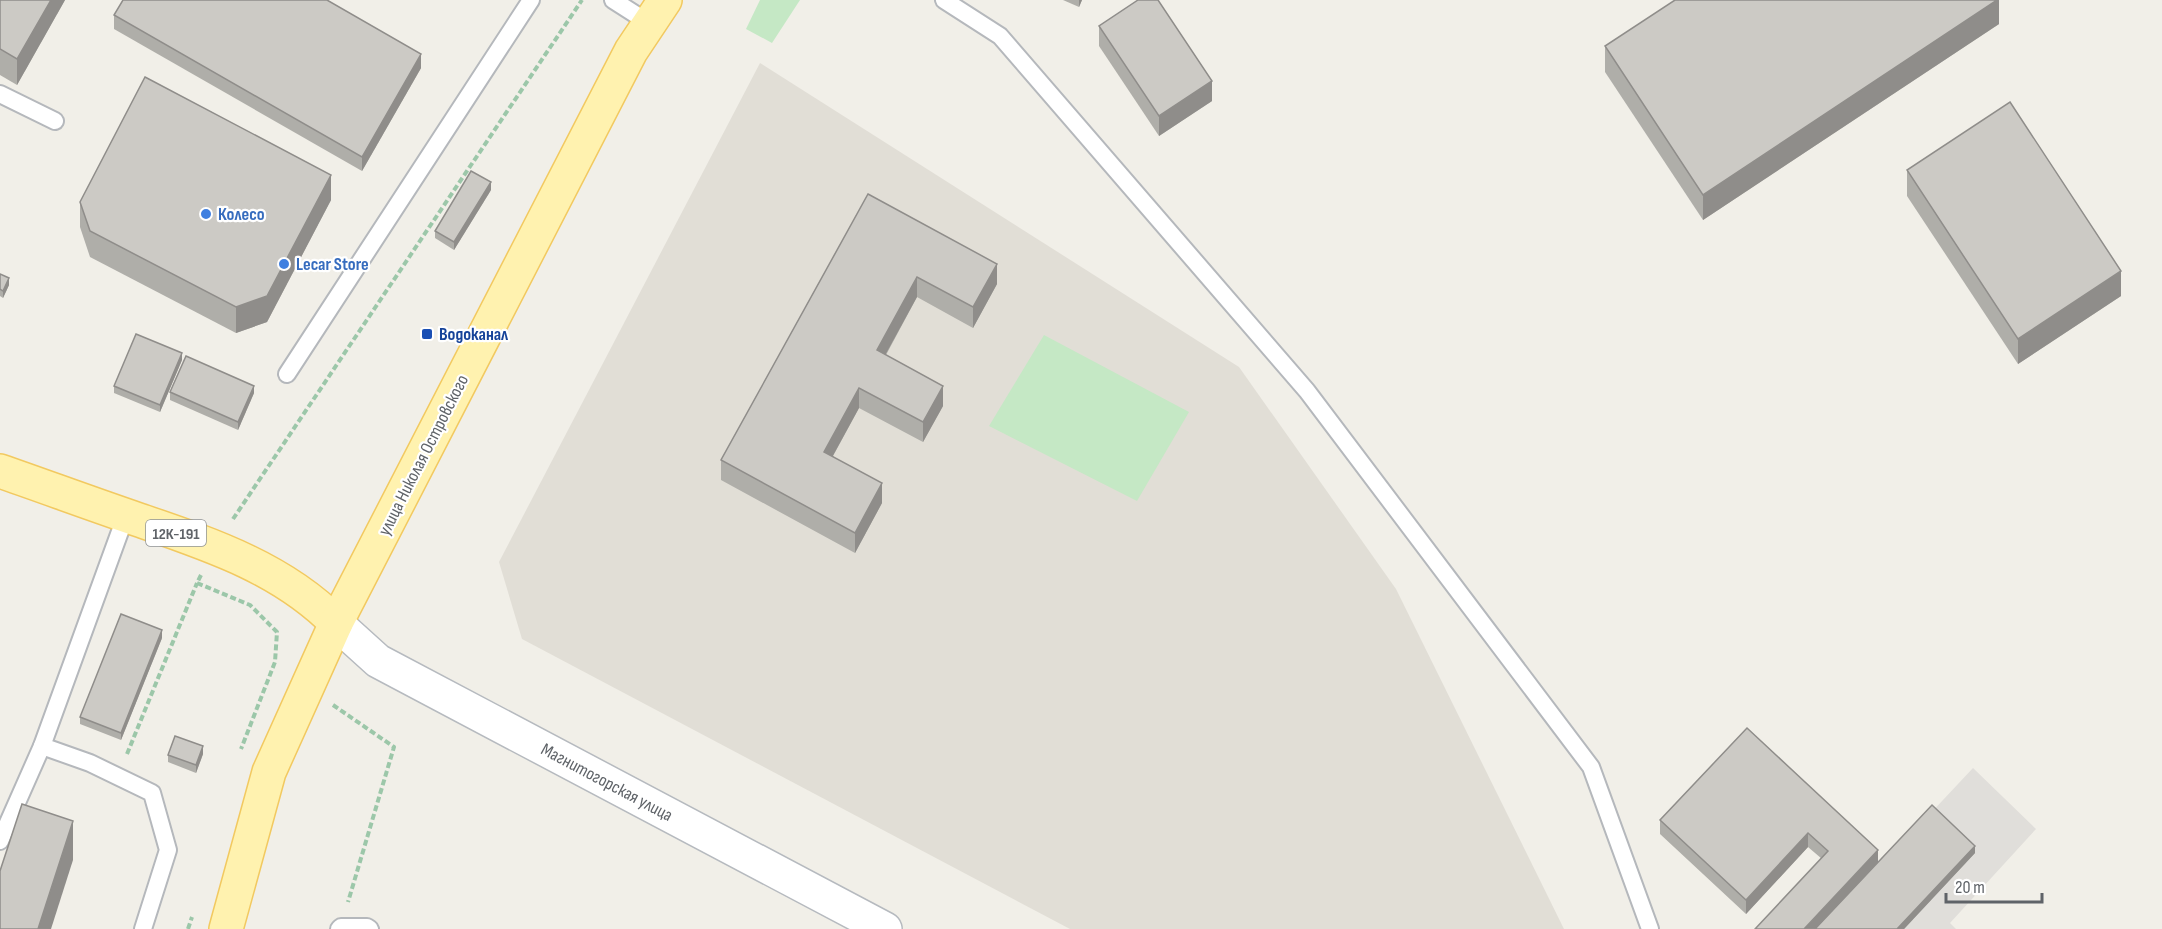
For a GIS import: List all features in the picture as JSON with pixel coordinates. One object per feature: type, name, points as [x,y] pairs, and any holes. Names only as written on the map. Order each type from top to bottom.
[{"type":"main road","name":"улица Николая Островского","points":[[226,929],[269,772],[336,623],[626,61],[657,12]]},
{"type":"main road","name":"12К-191","points":[[0,471],[240,557],[284,581],[321,608],[336,623]]},
{"type":"main road","name":"Магнитогорская улица","points":[[336,623],[378,661],[885,929]]},
{"type":"lane","points":[[287,374],[531,0]]},
{"type":"lane","points":[[613,0],[657,12]]},
{"type":"lane","points":[[944,0],[1000,36],[1321,410],[1591,767],[1650,929]]},
{"type":"lane","points":[[0,94],[55,121]]},
{"type":"lane","points":[[0,841],[42,746],[126,515]]},
{"type":"lane","points":[[42,746],[90,763],[152,793],[168,850],[143,929]]},
{"type":"lane","points":[[340,928],[367,927],[370,929]]},
{"type":"path","points":[[118,776],[214,547],[582,0]]},
{"type":"path","points":[[197,583],[250,605],[277,632],[275,662],[240,753]]},
{"type":"path","points":[[340,928],[394,747]]},
{"type":"path","points":[[188,929],[196,907]]},
{"type":"shaded area","points":[[760,63],[1239,367],[1396,589],[1564,929],[1070,929],[522,639],[499,562]]},
{"type":"shaded area","points":[[1973,768],[2036,829],[1950,923],[1956,929],[1822,929]]},
{"type":"green space","points":[[760,0],[800,0],[772,43],[746,29]]},
{"type":"green space","points":[[1044,335],[1189,412],[1137,501],[989,426]]},
{"type":"building","points":[[0,0],[51,0],[17,59],[0,49]]},
{"type":"building","points":[[123,0],[327,0],[421,54],[362,157],[114,15]]},
{"type":"building","points":[[1138,0],[1158,0],[1212,81],[1159,116],[1099,26]]},
{"type":"building","points":[[1675,0],[1997,0],[1703,195],[1605,46]]},
{"type":"building","name":"Колесо","points":[[145,77],[331,175],[267,296],[236,307],[90,231],[80,202]]},
{"type":"building","points":[[2010,102],[2121,271],[2018,339],[1907,170]]},
{"type":"building","points":[[471,171],[491,182],[454,242],[435,231]]},
{"type":"building","points":[[868,194],[997,264],[973,307],[917,277],[877,350],[943,386],[923,422],[859,388],[824,452],[882,483],[855,533],[721,460]]},
{"type":"building","points":[[0,274],[9,278],[3,291],[0,289]]},
{"type":"building","points":[[136,334],[182,353],[160,405],[114,386]]},
{"type":"building","points":[[186,356],[254,386],[238,422],[170,392]]},
{"type":"building","points":[[121,614],[162,630],[121,733],[80,717]]},
{"type":"building","points":[[1747,728],[1878,850],[1804,929],[1755,929],[1828,851],[1808,833],[1746,900],[1660,820]]},
{"type":"building","points":[[175,736],[203,746],[196,765],[168,755]]},
{"type":"building","points":[[22,804],[73,821],[38,929],[0,929],[0,871]]},
{"type":"building","points":[[1932,805],[1975,846],[1897,929],[1815,929]]},
{"type":"place","name":"Колесо","points":[[206,214]]},
{"type":"place","name":"Lecar Store","points":[[284,264]]},
{"type":"place","name":"Водоканал","points":[[427,334]]}]
